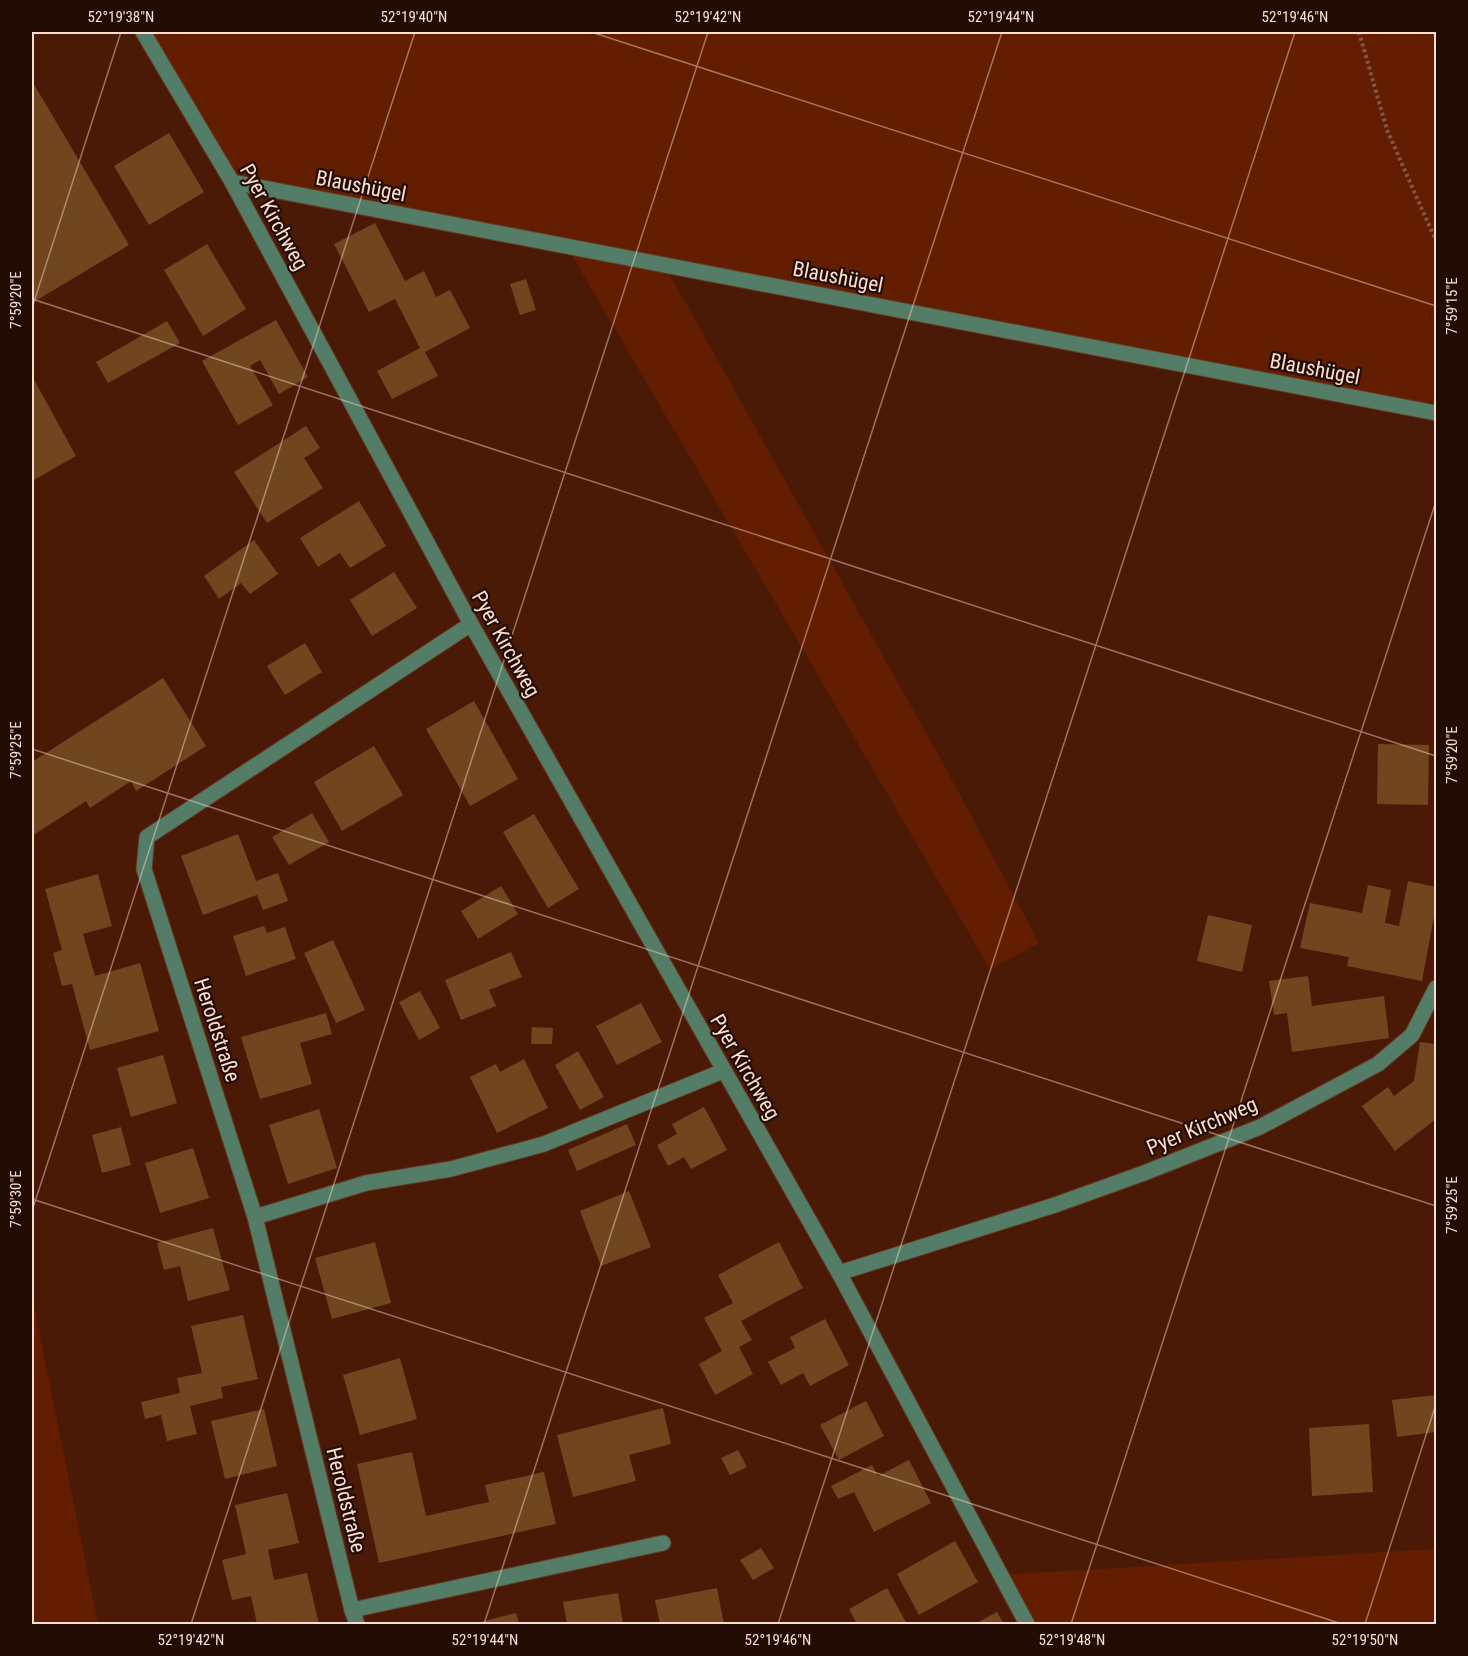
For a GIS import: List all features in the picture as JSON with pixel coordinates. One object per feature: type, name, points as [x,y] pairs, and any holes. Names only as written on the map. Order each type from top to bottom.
[{"type":"street","name":"Pyer Kirchweg","points":[[143,32],[232,182],[471,624],[839,1272],[1027,1624]]},
{"type":"street","name":"Blaushügel","points":[[232,182],[1437,413]]},
{"type":"street","name":"Heroldstraße","points":[[471,624],[147,837],[144,869],[255,1217],[354,1617],[663,1543]]},
{"type":"street","name":"Pyer Kirchweg","points":[[839,1272],[1055,1205],[1260,1127],[1378,1064],[1412,1035],[1437,988]]},
{"type":"street","points":[[255,1217],[366,1182],[451,1169],[544,1144],[723,1071]]},
{"type":"path","points":[[1359,32],[1388,130],[1437,241]]},
{"type":"shaded area","points":[[143,32],[1436,32],[1436,413],[665,266],[944,765],[1039,943],[990,969],[567,247],[232,182]]},
{"type":"shaded area","points":[[32,1296],[98,1624],[32,1624]]},
{"type":"shaded area","points":[[1436,1549],[1436,1624],[1027,1624],[999,1575]]},
{"type":"building","points":[[32,81],[129,245],[32,303]]},
{"type":"building","points":[[169,133],[204,192],[149,225],[114,166]]},
{"type":"building","points":[[375,223],[405,281],[424,271],[436,297],[450,290],[470,328],[425,352],[438,376],[392,399],[377,371],[420,348],[395,299],[369,312],[334,244]]},
{"type":"building","points":[[207,244],[246,309],[203,336],[164,270]]},
{"type":"building","points":[[526,279],[536,310],[520,315],[510,284]]},
{"type":"building","points":[[276,320],[308,377],[279,394],[260,360],[250,366],[273,405],[238,425],[202,361]]},
{"type":"building","points":[[167,321],[180,343],[108,383],[96,362]]},
{"type":"building","points":[[32,376],[76,456],[32,481]]},
{"type":"building","points":[[306,426],[320,448],[304,458],[323,488],[267,523],[234,472]]},
{"type":"building","points":[[359,501],[386,546],[350,568],[340,553],[318,567],[300,538]]},
{"type":"building","points":[[254,540],[278,574],[250,594],[241,583],[219,599],[204,576]]},
{"type":"building","points":[[394,572],[417,608],[372,636],[350,600]]},
{"type":"building","points":[[305,643],[322,672],[285,695],[267,666]]},
{"type":"building","points":[[163,678],[206,746],[136,791],[131,781],[90,808],[86,801],[32,836],[32,762]]},
{"type":"building","points":[[474,701],[518,779],[470,806],[426,729]]},
{"type":"building","points":[[1378,744],[1429,745],[1428,805],[1377,804]]},
{"type":"building","points":[[374,746],[403,795],[342,831],[314,782]]},
{"type":"building","points":[[312,813],[329,842],[289,865],[272,837]]},
{"type":"building","points":[[534,814],[579,889],[548,908],[503,832]]},
{"type":"building","points":[[238,834],[256,881],[278,873],[288,901],[263,910],[257,895],[203,915],[181,856]]},
{"type":"building","points":[[98,874],[112,926],[83,934],[95,976],[140,963],[159,1031],[90,1050],[72,984],[62,986],[53,953],[62,950],[45,889]]},
{"type":"building","points":[[1408,881],[1436,887],[1436,906],[1422,981],[1347,966],[1349,957],[1300,948],[1310,903],[1362,913],[1368,885],[1391,890],[1385,923],[1399,926]]},
{"type":"building","points":[[501,886],[518,914],[478,939],[461,911]]},
{"type":"building","points":[[1208,915],[1252,925],[1242,972],[1197,961]]},
{"type":"building","points":[[264,926],[267,933],[285,927],[296,959],[246,976],[233,936]]},
{"type":"building","points":[[333,940],[365,1010],[336,1023],[304,953]]},
{"type":"building","points":[[511,952],[522,977],[489,990],[496,1006],[461,1020],[445,980]]},
{"type":"building","points":[[1308,976],[1312,1006],[1384,996],[1389,1038],[1292,1052],[1287,1013],[1274,1015],[1269,981]]},
{"type":"building","points":[[420,991],[440,1028],[419,1040],[399,1002]]},
{"type":"building","points":[[641,1003],[662,1042],[617,1065],[596,1026]]},
{"type":"building","points":[[326,1013],[332,1034],[300,1043],[312,1084],[260,1099],[241,1037]]},
{"type":"building","points":[[532,1027],[553,1028],[552,1044],[531,1044]]},
{"type":"building","points":[[1420,1042],[1436,1044],[1436,1119],[1395,1151],[1362,1106],[1388,1087],[1394,1096],[1414,1081]]},
{"type":"building","points":[[578,1051],[604,1097],[580,1110],[555,1065]]},
{"type":"building","points":[[163,1055],[177,1103],[131,1117],[117,1068]]},
{"type":"building","points":[[524,1059],[548,1108],[497,1133],[470,1077],[496,1064],[500,1072]]},
{"type":"building","points":[[704,1107],[727,1150],[691,1169],[684,1157],[668,1166],[657,1145],[677,1134],[672,1124]]},
{"type":"building","points":[[319,1109],[337,1168],[288,1184],[269,1125]]},
{"type":"building","points":[[627,1124],[636,1145],[577,1171],[568,1150]]},
{"type":"building","points":[[121,1127],[131,1165],[102,1173],[92,1135]]},
{"type":"building","points":[[193,1148],[209,1198],[160,1213],[145,1163]]},
{"type":"building","points":[[629,1191],[651,1247],[601,1266],[580,1211]]},
{"type":"building","points":[[213,1228],[230,1290],[188,1301],[180,1266],[164,1270],[157,1243]]},
{"type":"building","points":[[375,1242],[391,1303],[332,1319],[315,1258]]},
{"type":"building","points":[[779,1242],[803,1288],[741,1321],[752,1340],[739,1347],[753,1374],[715,1395],[699,1364],[722,1351],[704,1318],[733,1303],[718,1275]]},
{"type":"building","points":[[243,1315],[258,1379],[221,1387],[223,1398],[190,1406],[197,1434],[167,1441],[161,1415],[145,1419],[141,1402],[180,1393],[177,1378],[202,1373],[191,1326]]},
{"type":"building","points":[[825,1319],[849,1365],[810,1386],[803,1373],[781,1385],[768,1362],[795,1348],[790,1337]]},
{"type":"building","points":[[400,1358],[417,1419],[360,1435],[343,1375]]},
{"type":"building","points":[[1436,1395],[1436,1432],[1397,1437],[1392,1400]]},
{"type":"building","points":[[866,1401],[884,1436],[839,1460],[820,1425]]},
{"type":"building","points":[[663,1408],[671,1444],[629,1455],[636,1481],[573,1497],[557,1435]]},
{"type":"building","points":[[264,1409],[277,1466],[225,1479],[211,1421]]},
{"type":"building","points":[[1369,1424],[1373,1492],[1312,1496],[1309,1428]]},
{"type":"building","points":[[738,1450],[747,1467],[730,1475],[721,1458]]},
{"type":"building","points":[[412,1452],[426,1516],[489,1502],[485,1485],[544,1472],[556,1524],[379,1563],[357,1464]]},
{"type":"building","points":[[909,1460],[931,1503],[874,1532],[854,1492],[838,1499],[831,1486],[872,1465],[878,1476]]},
{"type":"building","points":[[287,1493],[299,1543],[268,1550],[274,1580],[307,1573],[319,1624],[257,1624],[251,1596],[232,1600],[222,1560],[246,1554],[235,1505]]},
{"type":"building","points":[[955,1541],[978,1582],[919,1615],[897,1574]]},
{"type":"building","points":[[761,1548],[774,1568],[753,1580],[740,1560]]},
{"type":"building","points":[[717,1588],[724,1624],[660,1624],[655,1600]]},
{"type":"building","points":[[887,1588],[907,1624],[857,1624],[849,1609]]},
{"type":"building","points":[[618,1593],[623,1624],[567,1624],[563,1602]]},
{"type":"building","points":[[997,1612],[1004,1624],[975,1624]]},
{"type":"building","points":[[516,1613],[519,1624],[473,1624]]}]
